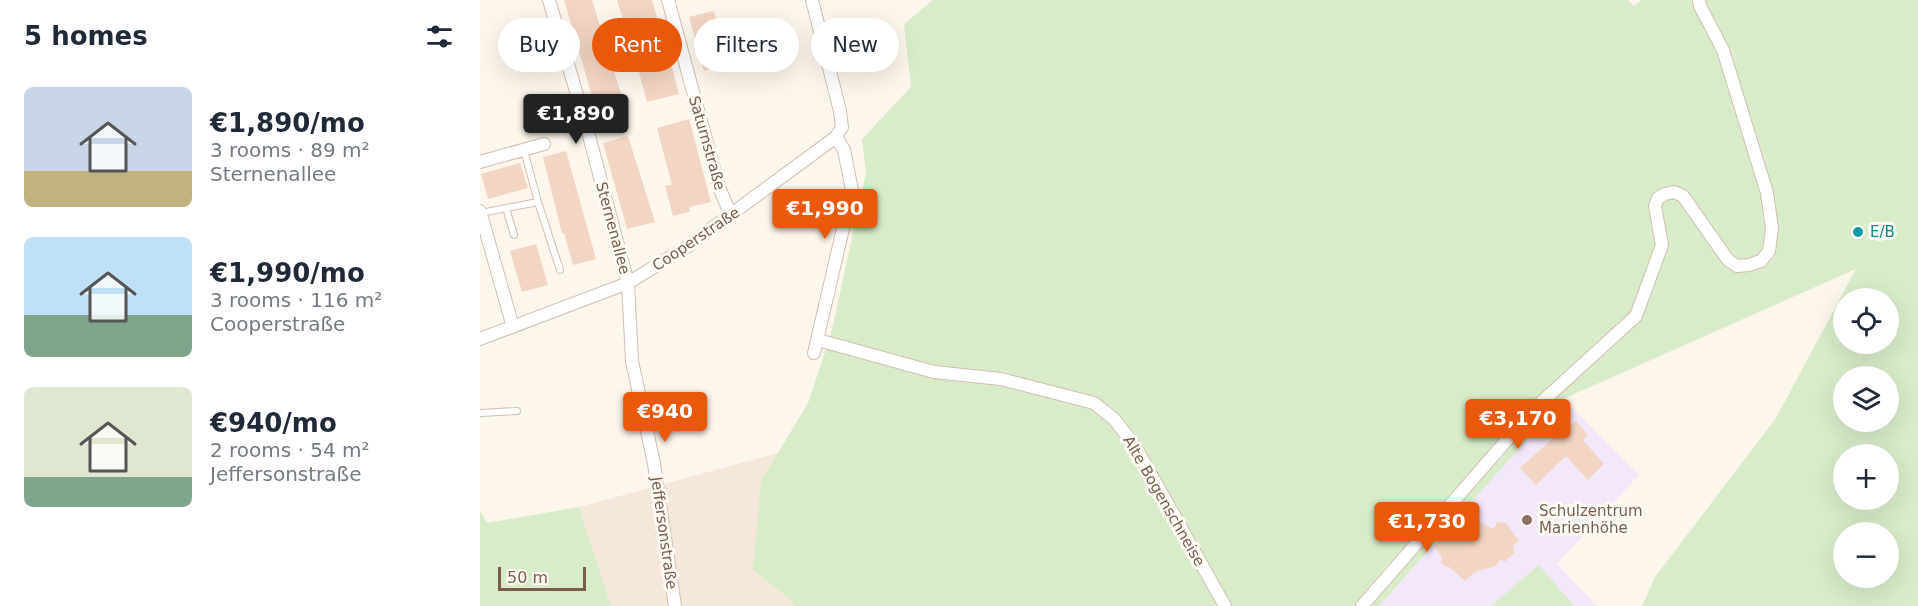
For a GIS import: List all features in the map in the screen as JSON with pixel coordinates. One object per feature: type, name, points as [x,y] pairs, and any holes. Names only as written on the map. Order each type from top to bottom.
[{"type":"street","name":"Sternenallee","points":[[549,0],[588,132],[628,283]]},
{"type":"street","name":"Saturnstraße","points":[[668,0],[719,187],[731,216]]},
{"type":"street","points":[[812,0],[840,111],[842,127],[836,137],[844,150],[852,190],[814,353]]},
{"type":"street","points":[[1362,606],[1534,409],[1636,316],[1662,245],[1655,206],[1658,198],[1674,192],[1683,196],[1694,208],[1728,260],[1737,266],[1761,261],[1769,251],[1772,228],[1767,193],[1723,50],[1700,3]]},
{"type":"street","name":"Cooperstraße","points":[[480,339],[628,283],[731,216],[836,137]]},
{"type":"street","points":[[480,162],[544,144]]},
{"type":"street","points":[[481,215],[513,327]]},
{"type":"street","name":"Jeffersonstraße","points":[[628,283],[632,361],[654,464],[675,606]]},
{"type":"street","name":"Alte Bogenschneise","points":[[818,340],[934,372],[1001,380],[1094,403],[1114,419],[1135,446],[1225,606]]},
{"type":"lane","points":[[524,149],[560,270]]},
{"type":"lane","points":[[481,215],[538,202]]},
{"type":"lane","points":[[506,208],[514,236]]},
{"type":"lane","points":[[480,413],[517,411]]},
{"type":"shaded area","name":"Schulzentrum Marienhöhe","points":[[1563,399],[1639,475],[1557,564],[1597,606],[1379,606]]},
{"type":"shaded area","points":[[837,437],[805,606],[611,606],[579,507]]},
{"type":"green space","points":[[933,0],[1628,0],[1634,6],[1641,0],[1918,0],[1918,606],[1642,606],[1655,577],[1776,418],[1833,312],[1833,354],[1899,354],[1899,288],[1846,288],[1856,269],[1563,399],[1379,606],[794,606],[790,599],[753,570],[761,481],[808,403],[831,334],[866,173],[862,139],[911,87],[904,24]]},
{"type":"green space","points":[[579,507],[611,606],[480,606],[480,510],[487,523]]},
{"type":"green space","points":[[1539,565],[1574,606],[1491,606]]},
{"type":"building","points":[[564,0],[592,0],[598,18],[592,18],[592,72],[614,72],[626,110],[598,117],[580,55],[580,18],[569,18]]},
{"type":"building","points":[[617,0],[652,0],[657,18],[623,18]]},
{"type":"building","points":[[714,11],[716,18],[694,18],[694,35],[689,17]]},
{"type":"building","points":[[639,72],[673,72],[679,94],[647,102]]},
{"type":"building","points":[[689,119],[711,202],[689,207],[690,212],[673,216],[665,186],[672,185],[657,128]]},
{"type":"building","points":[[628,136],[655,222],[627,229],[603,143]]},
{"type":"building","points":[[566,151],[596,259],[573,265],[564,233],[562,233],[543,157]]},
{"type":"building","points":[[520,163],[528,188],[488,199],[481,174]]},
{"type":"building","points":[[536,244],[548,285],[522,292],[510,251]]},
{"type":"building","points":[[1559,411],[1571,425],[1576,421],[1588,435],[1583,440],[1604,464],[1588,480],[1566,456],[1536,485],[1520,468],[1552,439],[1541,427]]},
{"type":"building","points":[[1470,512],[1480,522],[1494,529],[1497,522],[1506,523],[1519,541],[1513,545],[1514,553],[1504,562],[1500,559],[1496,566],[1475,572],[1465,581],[1449,567],[1444,566],[1434,546]]},
{"type":"place","name":"E/B","points":[[1858,232]]},
{"type":"place","name":"Schulzentrum Marienhöhe","points":[[1527,520]]}]
